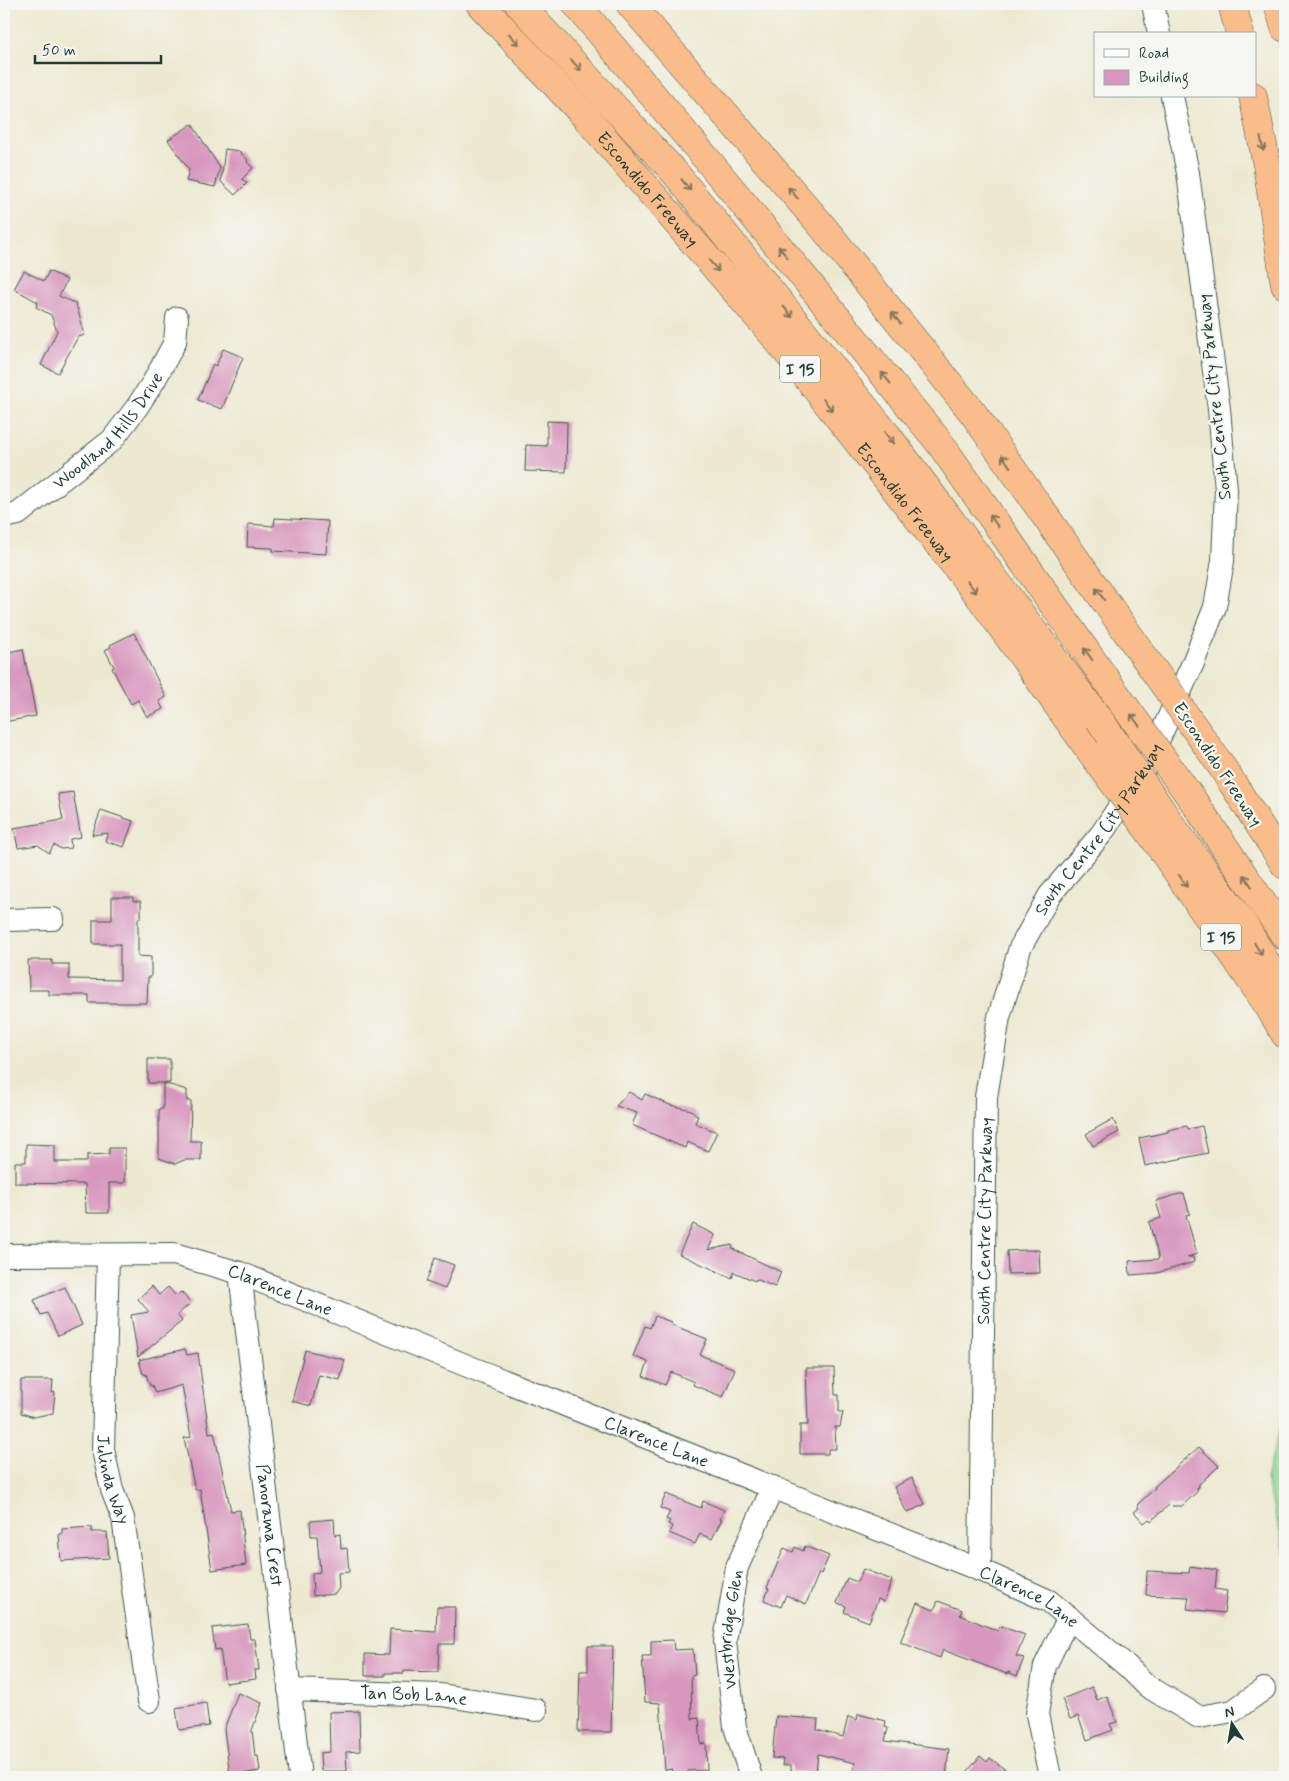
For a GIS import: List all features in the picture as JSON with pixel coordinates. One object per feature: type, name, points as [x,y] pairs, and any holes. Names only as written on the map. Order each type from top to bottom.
[{"type":"highway","name":"Escondido Freeway","points":[[480,4],[585,116],[776,338],[980,597],[1094,756],[1163,832],[1285,1034]]},
{"type":"highway","points":[[519,4],[676,174],[887,435],[1099,719],[1163,832],[1242,922],[1285,994]]},
{"type":"highway","points":[[576,4],[710,163],[939,442],[1194,802],[1285,936]]},
{"type":"highway","name":"Escondido Freeway","points":[[630,4],[822,226],[973,413],[1220,764],[1285,865]]},
{"type":"highway","points":[[1232,4],[1239,32]]},
{"type":"highway","points":[[1278,4],[1285,28]]},
{"type":"highway","points":[[1253,98],[1285,285]]},
{"type":"street","points":[[1152,4],[1159,32]]},
{"type":"street","name":"South Centre City Parkway","points":[[980,1570],[986,1097],[998,1017],[1020,948],[1049,896],[1102,833],[1149,761],[1193,663],[1215,607],[1222,561],[1226,490],[1219,409],[1188,173],[1172,98]]},
{"type":"street","name":"Woodland Hills Drive","points":[[4,517],[18,514],[112,440],[137,407],[158,374],[175,342],[177,318]]},
{"type":"street","points":[[4,920],[53,919]]},
{"type":"street","name":"Clarence Lane","points":[[4,1255],[174,1254],[240,1273],[980,1570],[1049,1601],[1127,1666],[1147,1686],[1199,1717],[1233,1711],[1264,1689]]},
{"type":"street","name":"Julinda Way","points":[[108,1255],[103,1450],[112,1490],[124,1518],[149,1701]]},
{"type":"street","name":"Panorama Crest","points":[[240,1273],[300,1777]]},
{"type":"street","name":"Westbridge Glen","points":[[751,1777],[735,1727],[726,1641],[737,1567],[773,1487]]},
{"type":"street","points":[[1050,1777],[1036,1714],[1044,1666],[1069,1617]]},
{"type":"street","name":"Tan Bob Lane","points":[[289,1690],[441,1695],[536,1710]]},
{"type":"green space","points":[[1285,1409],[1285,1552],[1266,1478]]},
{"type":"building","points":[[192,124],[220,168],[215,187],[186,181],[189,170],[168,140]]},
{"type":"building","points":[[225,149],[239,151],[253,168],[242,179],[247,183],[235,195],[221,182]]},
{"type":"building","points":[[24,271],[44,281],[49,271],[67,280],[59,296],[76,304],[85,335],[78,337],[58,373],[41,365],[57,331],[51,315],[36,307],[38,302],[14,289]]},
{"type":"building","points":[[223,349],[243,357],[222,409],[198,400],[213,364],[216,366]]},
{"type":"building","points":[[547,421],[567,422],[566,472],[525,471],[526,445],[547,446]]},
{"type":"building","points":[[275,518],[328,521],[326,554],[273,551],[273,548],[247,547],[248,524],[274,526]]},
{"type":"building","points":[[134,633],[166,697],[159,701],[163,709],[147,717],[138,700],[131,704],[112,668],[114,667],[105,650],[111,647],[110,645]]},
{"type":"building","points":[[23,649],[36,716],[4,722],[4,653]]},
{"type":"building","points":[[73,792],[81,837],[70,839],[71,848],[61,849],[54,845],[49,853],[38,845],[18,848],[14,828],[63,820],[58,794]]},
{"type":"building","points":[[101,810],[133,821],[124,847],[105,841],[108,833],[92,835]]},
{"type":"building","points":[[112,897],[133,897],[133,901],[141,901],[141,918],[138,918],[138,956],[151,957],[151,977],[148,977],[147,1003],[89,1003],[89,995],[49,995],[49,990],[29,990],[28,960],[52,960],[52,964],[69,964],[69,979],[120,980],[120,944],[93,944],[93,920],[112,920]]},
{"type":"building","points":[[148,1059],[170,1059],[170,1083],[148,1083]]},
{"type":"building","points":[[163,1083],[187,1090],[187,1101],[191,1101],[190,1141],[201,1141],[201,1160],[184,1160],[175,1164],[159,1158],[159,1109],[163,1109]]},
{"type":"building","points":[[629,1092],[642,1100],[645,1094],[670,1105],[691,1110],[698,1116],[695,1123],[717,1132],[708,1151],[687,1142],[685,1148],[632,1125],[637,1113],[616,1106]]},
{"type":"building","points":[[1113,1119],[1119,1132],[1093,1146],[1086,1134]]},
{"type":"building","points":[[1187,1126],[1188,1129],[1202,1126],[1208,1153],[1145,1166],[1139,1138]]},
{"type":"building","points":[[26,1144],[55,1145],[55,1162],[87,1162],[87,1155],[109,1154],[109,1148],[125,1148],[125,1183],[109,1183],[109,1213],[86,1213],[85,1184],[15,1183],[15,1162],[26,1162]]},
{"type":"building","points":[[1184,1194],[1190,1214],[1186,1215],[1197,1254],[1187,1257],[1193,1257],[1194,1262],[1157,1273],[1130,1275],[1129,1261],[1159,1259],[1149,1222],[1161,1218],[1156,1201]]},
{"type":"building","points":[[693,1224],[715,1235],[708,1250],[732,1245],[733,1249],[781,1272],[775,1287],[734,1272],[732,1278],[679,1254]]},
{"type":"building","points":[[1039,1250],[1040,1273],[1008,1274],[1007,1251]]},
{"type":"building","points":[[435,1258],[454,1265],[445,1289],[426,1282]]},
{"type":"building","points":[[152,1286],[159,1295],[168,1287],[176,1296],[181,1292],[191,1303],[177,1315],[182,1321],[138,1357],[131,1315],[149,1312],[138,1299]]},
{"type":"building","points":[[65,1287],[82,1325],[58,1336],[47,1313],[41,1315],[34,1300]]},
{"type":"building","points":[[655,1316],[707,1339],[700,1355],[735,1369],[723,1397],[693,1385],[694,1382],[671,1372],[665,1385],[643,1376],[648,1362],[633,1356],[645,1326],[650,1328]]},
{"type":"building","points":[[185,1349],[187,1355],[198,1353],[209,1433],[214,1432],[231,1511],[240,1510],[246,1565],[212,1570],[200,1489],[195,1490],[184,1438],[191,1437],[182,1385],[155,1393],[152,1385],[150,1386],[146,1374],[143,1374],[139,1360]]},
{"type":"building","points":[[305,1350],[345,1360],[340,1380],[319,1375],[311,1406],[292,1401]]},
{"type":"building","points":[[806,1368],[834,1368],[835,1395],[839,1395],[839,1412],[843,1412],[840,1427],[835,1427],[836,1449],[828,1449],[828,1454],[800,1454],[800,1425],[808,1425]]},
{"type":"building","points":[[21,1380],[53,1380],[52,1393],[55,1392],[53,1413],[34,1417],[21,1413]]},
{"type":"building","points":[[1199,1447],[1219,1466],[1198,1485],[1197,1492],[1182,1506],[1172,1506],[1170,1504],[1151,1521],[1149,1519],[1144,1523],[1134,1512],[1139,1508],[1137,1505],[1154,1487]]},
{"type":"building","points":[[912,1478],[925,1504],[907,1513],[894,1487]]},
{"type":"building","points":[[666,1494],[701,1508],[703,1501],[724,1510],[720,1519],[722,1519],[712,1539],[700,1534],[695,1544],[669,1533],[672,1526],[668,1524],[670,1521],[666,1519],[670,1512],[660,1508]]},
{"type":"building","points":[[334,1519],[335,1535],[340,1534],[341,1549],[347,1548],[349,1572],[338,1573],[339,1588],[335,1594],[313,1596],[312,1573],[320,1572],[317,1536],[311,1536],[310,1521]]},
{"type":"building","points":[[92,1527],[92,1532],[107,1532],[109,1558],[61,1561],[59,1534],[62,1534],[62,1529]]},
{"type":"building","points":[[805,1546],[829,1556],[821,1574],[819,1573],[806,1604],[786,1595],[781,1607],[764,1600],[769,1589],[767,1588],[784,1548],[793,1552],[795,1547],[803,1551]]},
{"type":"building","points":[[1190,1566],[1217,1570],[1215,1589],[1227,1591],[1224,1613],[1187,1609],[1189,1597],[1146,1595],[1147,1571],[1189,1573]]},
{"type":"building","points":[[863,1569],[892,1580],[884,1602],[878,1599],[869,1622],[844,1612],[846,1606],[837,1603],[847,1578],[857,1582]]},
{"type":"building","points":[[938,1601],[962,1610],[960,1615],[998,1631],[1000,1626],[1025,1635],[1016,1656],[1024,1658],[1017,1676],[943,1650],[940,1658],[900,1642],[917,1603],[934,1610]]},
{"type":"building","points":[[437,1607],[455,1607],[454,1644],[439,1644],[438,1672],[404,1671],[404,1673],[385,1673],[385,1676],[365,1676],[365,1654],[389,1655],[390,1629],[436,1632]]},
{"type":"building","points":[[248,1624],[250,1639],[255,1639],[259,1670],[255,1670],[256,1679],[225,1683],[220,1649],[215,1650],[212,1628]]},
{"type":"building","points":[[673,1640],[674,1650],[693,1649],[695,1675],[691,1676],[692,1719],[699,1718],[701,1744],[706,1743],[707,1770],[688,1771],[688,1777],[672,1777],[672,1769],[665,1770],[660,1703],[645,1702],[642,1656],[651,1656],[651,1641]]},
{"type":"building","points":[[588,1646],[613,1646],[611,1732],[578,1732],[580,1671],[588,1671]]},
{"type":"building","points":[[1092,1687],[1097,1700],[1107,1696],[1117,1722],[1110,1724],[1113,1730],[1087,1740],[1078,1716],[1070,1719],[1062,1699]]},
{"type":"building","points":[[238,1693],[262,1703],[252,1730],[255,1756],[258,1756],[260,1771],[230,1776],[224,1729]]},
{"type":"building","points":[[206,1703],[209,1726],[179,1730],[176,1708]]},
{"type":"building","points":[[359,1711],[360,1751],[346,1752],[347,1771],[321,1771],[320,1753],[330,1752],[329,1712]]},
{"type":"building","points":[[858,1714],[886,1721],[885,1727],[888,1728],[885,1741],[949,1749],[946,1777],[870,1777],[853,1773],[855,1763],[818,1754],[816,1773],[791,1771],[791,1765],[782,1765],[783,1759],[772,1758],[776,1716],[818,1719],[817,1730],[843,1737],[848,1717],[857,1720]]},
{"type":"building","points":[[980,1756],[987,1762],[990,1758],[1015,1777],[963,1777]]}]
